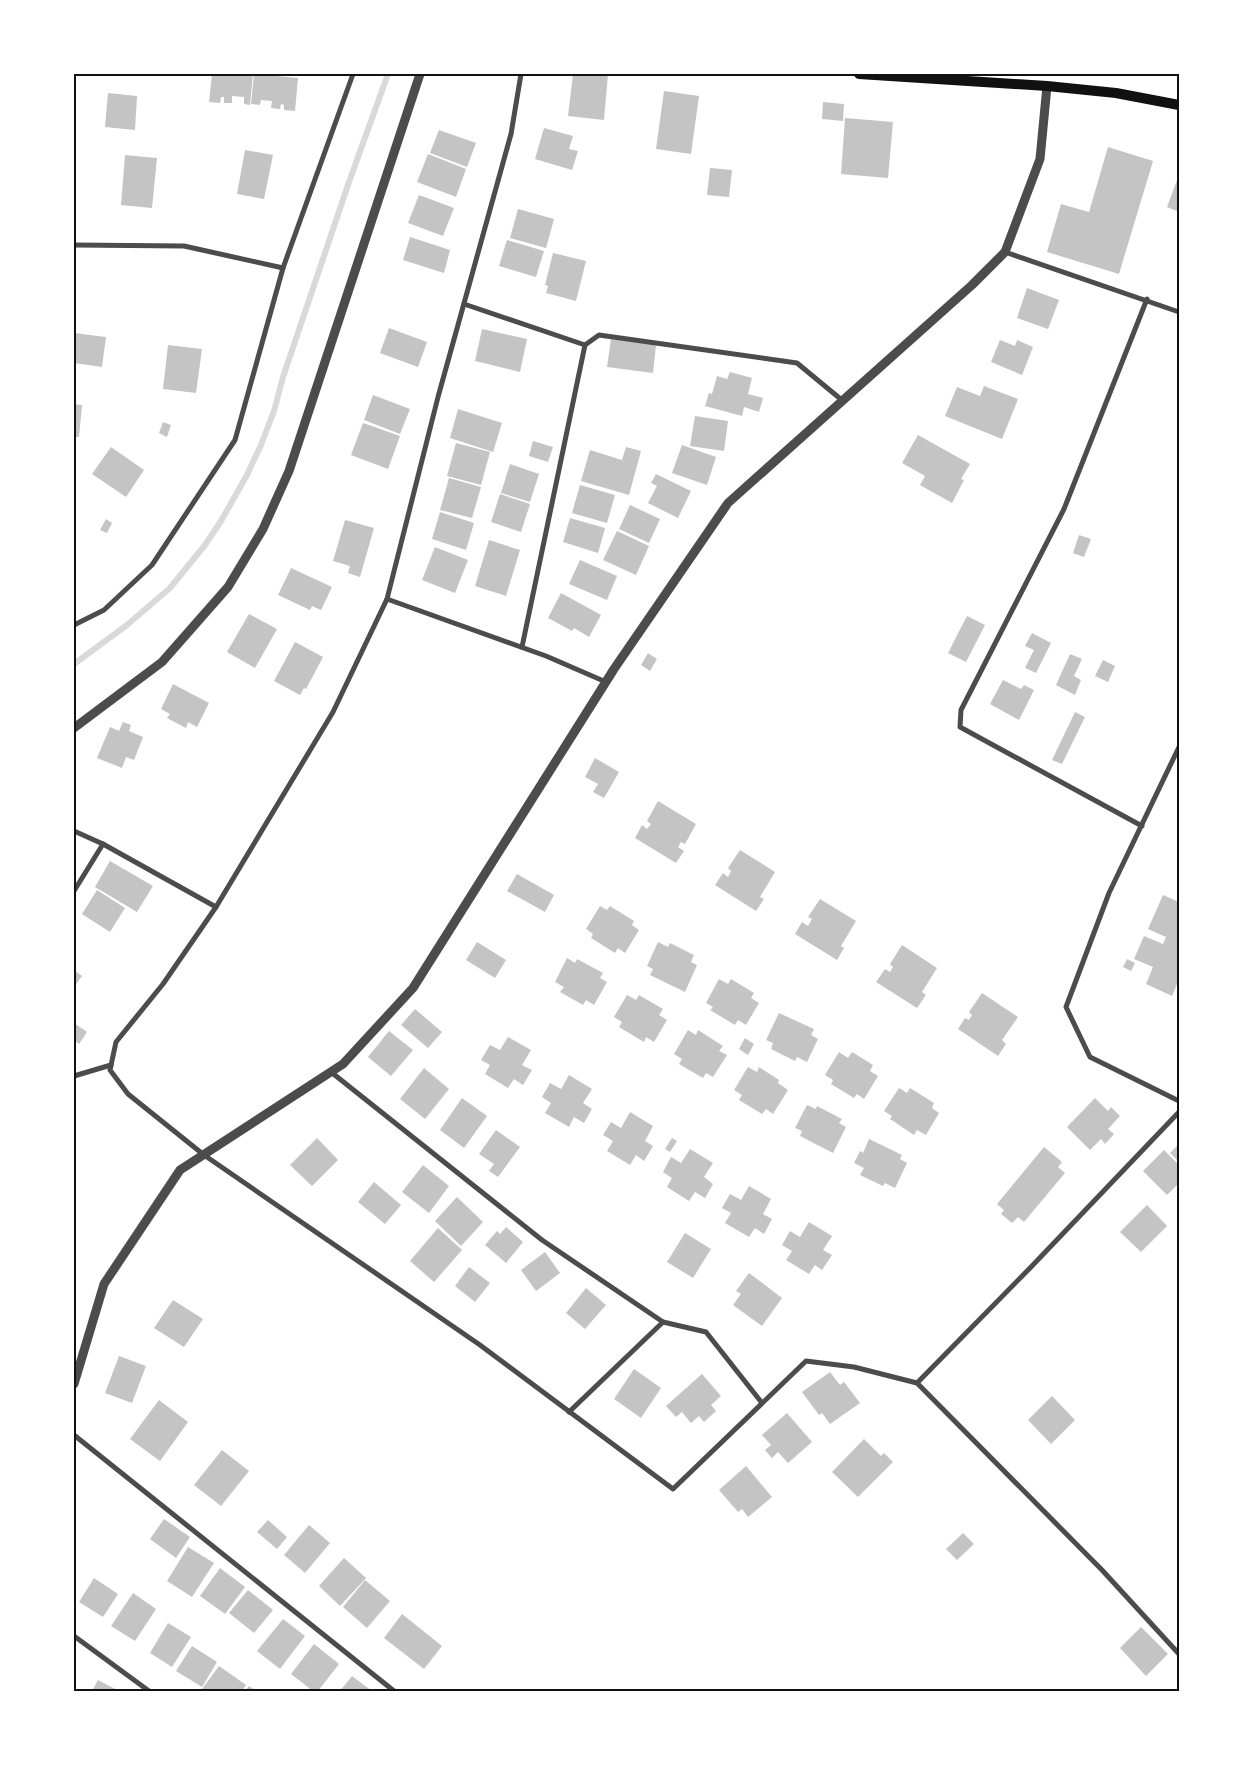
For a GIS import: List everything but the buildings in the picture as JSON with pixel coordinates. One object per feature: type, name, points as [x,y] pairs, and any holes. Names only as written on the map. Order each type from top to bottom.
[{"type":"main road","points":[[859,74],[1116,92],[1179,105]]},
{"type":"street","points":[[74,625],[104,610],[152,565],[235,440],[283,268],[353,74]]},
{"type":"street","points":[[74,728],[162,662],[228,587],[262,529],[288,471],[420,74]]},
{"type":"street","points":[[521,74],[511,134],[438,396],[387,599],[333,712],[216,907],[163,984],[116,1042],[110,1070],[128,1094],[204,1155],[480,1345],[673,1489],[806,1361],[854,1367],[917,1383],[1102,1570],[1179,1654]]},
{"type":"street","points":[[74,1384],[104,1284],[180,1170],[343,1064],[413,988],[606,682],[728,503],[972,285],[1005,252],[1040,160],[1046,86]]},
{"type":"street","points":[[74,245],[184,246],[283,268]]},
{"type":"street","points":[[1005,252],[1147,299],[1179,312]]},
{"type":"street","points":[[1142,826],[960,727],[961,710],[1064,509],[1147,299]]},
{"type":"street","points":[[464,304],[585,345]]},
{"type":"street","points":[[522,647],[585,345],[599,335],[798,363],[843,401]]},
{"type":"street","points":[[387,599],[522,647],[606,682]]},
{"type":"street","points":[[1179,747],[1109,893],[1066,1007],[1090,1057],[1179,1101]]},
{"type":"street","points":[[74,831],[104,844],[216,907]]},
{"type":"street","points":[[74,891],[104,844]]},
{"type":"street","points":[[74,1076],[111,1065]]},
{"type":"street","points":[[331,1072],[542,1240],[663,1322],[706,1332],[762,1403]]},
{"type":"street","points":[[917,1383],[1179,1112]]},
{"type":"street","points":[[570,1412],[663,1322]]},
{"type":"street","points":[[74,1434],[394,1691]]},
{"type":"street","points":[[74,1636],[150,1691]]},
{"type":"waterway","points":[[74,664],[127,625],[170,588],[205,545],[247,475],[274,411],[283,377],[388,74]]}]
